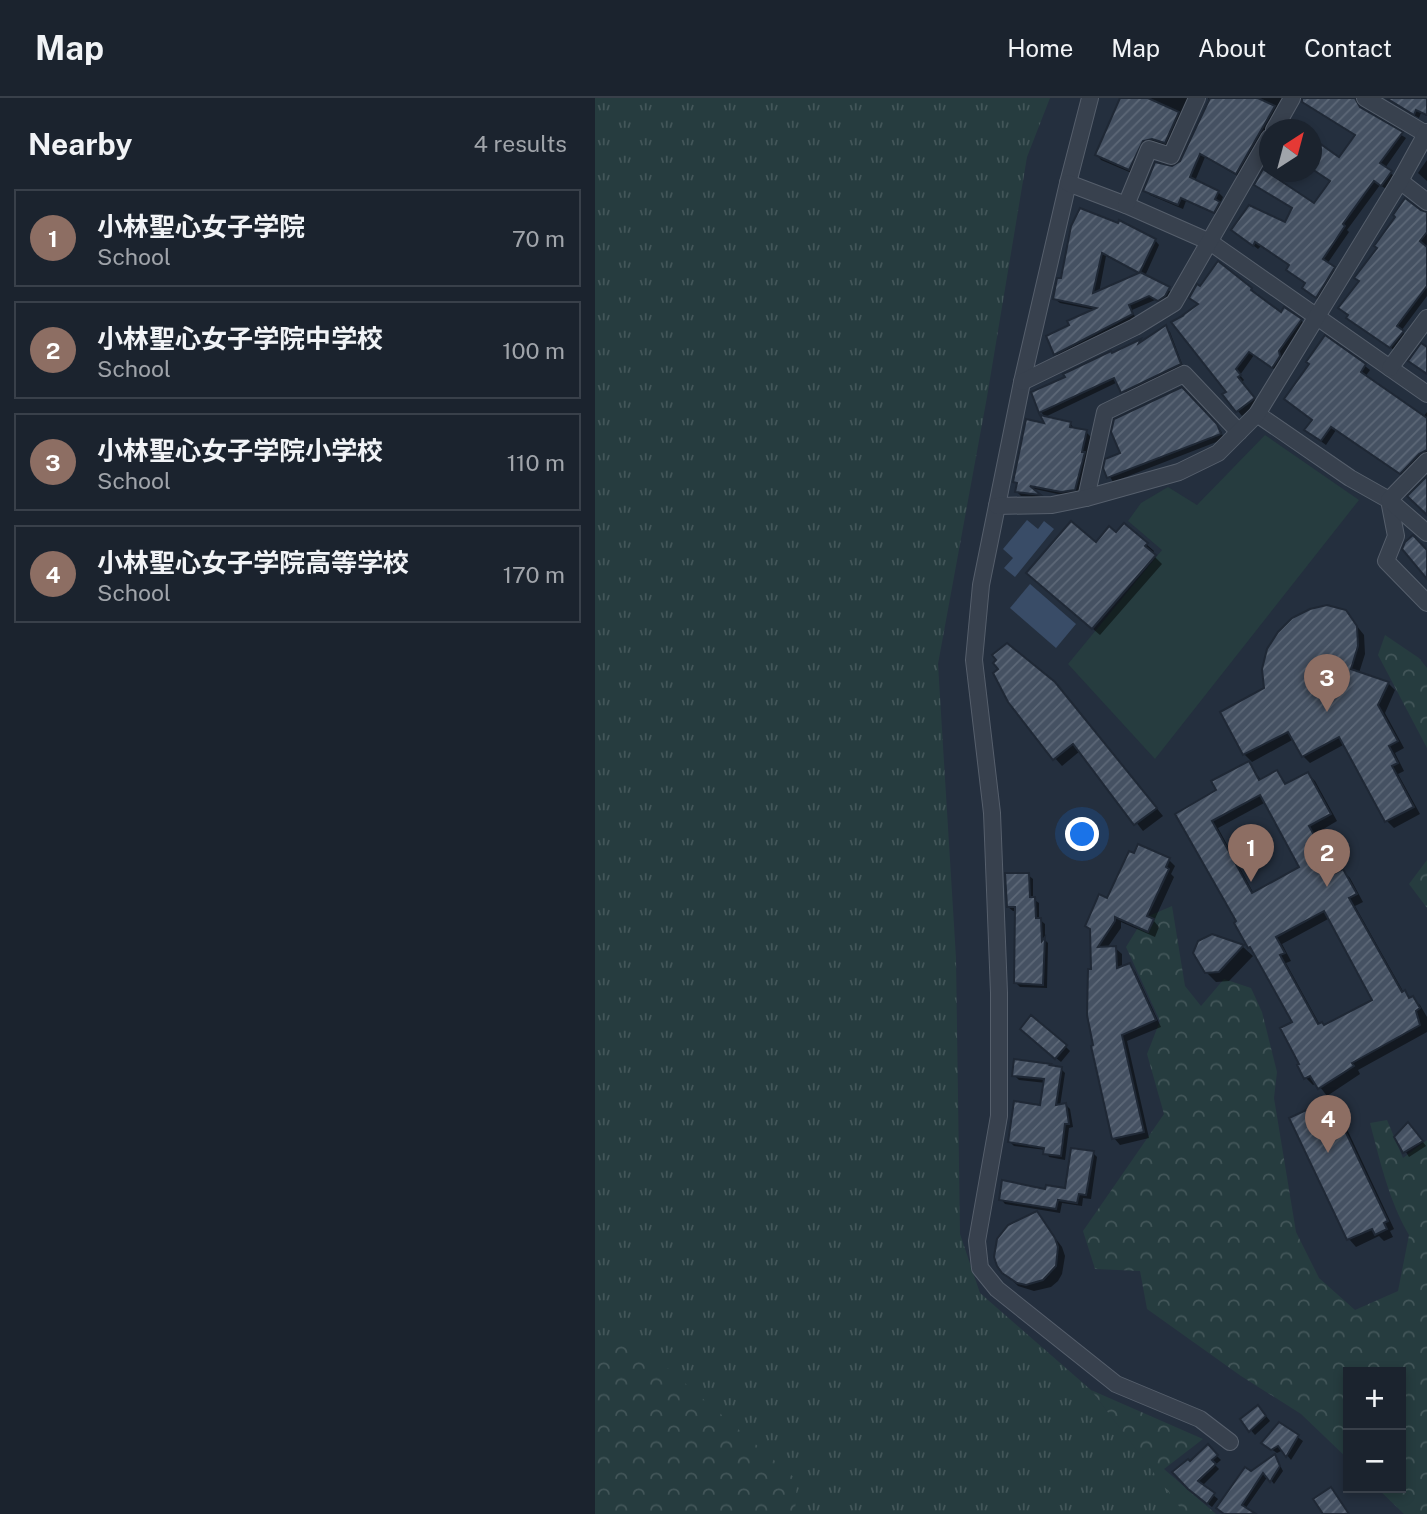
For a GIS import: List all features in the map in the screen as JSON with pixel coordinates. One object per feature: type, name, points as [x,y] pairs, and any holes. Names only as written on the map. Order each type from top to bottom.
[{"type":"street","points":[[1090,98],[1022,382],[981,585],[974,660],[992,813],[999,993],[999,1116],[977,1241],[980,1268],[997,1289],[1116,1384],[1200,1419],[1230,1442]]},
{"type":"street","points":[[1126,205],[1149,149],[1171,156],[1198,98]]},
{"type":"street","points":[[1280,119],[1292,98]]},
{"type":"street","points":[[997,506],[1052,505],[1179,472],[1218,453],[1257,414],[1401,181],[1427,133],[1365,98]]},
{"type":"street","points":[[1022,382],[1135,327],[1174,303],[1259,156]]},
{"type":"street","points":[[1401,181],[1427,202]]},
{"type":"street","points":[[1068,183],[1210,242],[1427,394]]},
{"type":"street","points":[[1390,368],[1427,318]]},
{"type":"street","points":[[1086,498],[1105,412],[1184,374],[1239,432]]},
{"type":"street","points":[[1257,414],[1350,478],[1389,500],[1427,533]]},
{"type":"street","points":[[1389,500],[1427,461]]},
{"type":"street","points":[[1389,500],[1397,536],[1386,561],[1427,603]]},
{"type":"green space","points":[[595,98],[1050,98],[1027,157],[938,664],[956,958],[960,1234],[980,1293],[1091,1390],[1186,1514],[742,1514],[595,1448]]},
{"type":"green space","points":[[1265,435],[1359,500],[1155,759],[1068,664],[1162,550],[1128,521],[1141,503],[1168,487],[1197,505]]},
{"type":"green space","points":[[1385,635],[1419,658],[1427,668],[1427,748],[1378,655]]},
{"type":"green space","points":[[1427,860],[1427,908],[1409,884]]},
{"type":"green space","points":[[1172,906],[1185,986],[1201,1006],[1224,979],[1251,988],[1262,1012],[1277,1072],[1274,1098],[1296,1232],[1319,1278],[1355,1310],[1398,1291],[1409,1235],[1391,1195],[1370,1123],[1387,1120],[1403,1158],[1427,1140],[1427,1514],[1404,1514],[1382,1493],[1406,1493],[1406,1367],[1343,1367],[1343,1454],[1301,1414],[1241,1376],[1147,1309],[1140,1271],[1095,1269],[1083,1231],[1164,1114],[1147,1054],[1160,1021],[1126,947],[1144,918]]},
{"type":"green space","points":[[627,1333],[797,1480],[795,1514],[595,1514],[595,1367],[615,1338]]},
{"type":"green space","points":[[1091,1390],[1203,1439],[1164,1469],[1216,1514],[1185,1514]]},
{"type":"water","points":[[1027,520],[1038,529],[1044,521],[1054,529],[1015,577],[1004,568],[1013,558],[1003,549]]},
{"type":"water","points":[[1030,584],[1076,624],[1056,648],[1010,608]]},
{"type":"building","points":[[1120,98],[1148,98],[1179,112],[1165,143],[1152,139],[1143,141],[1129,170],[1095,155]]},
{"type":"building","points":[[1210,98],[1258,98],[1275,106],[1268,119],[1259,119],[1259,134],[1236,174],[1200,154],[1190,177],[1219,191],[1215,199],[1220,202],[1214,213],[1181,198],[1178,205],[1143,191],[1155,162],[1172,166],[1180,161]]},
{"type":"building","points":[[1302,98],[1355,98],[1360,107],[1403,132],[1380,163],[1392,171],[1381,186],[1374,181],[1343,224],[1345,226],[1323,259],[1335,267],[1316,298],[1302,288],[1305,283],[1286,270],[1289,265],[1255,242],[1253,246],[1231,230],[1249,205],[1285,222],[1292,208],[1254,185],[1259,176],[1259,182],[1282,182],[1314,203],[1330,181],[1322,176],[1322,145],[1339,157],[1355,135],[1302,102]]},
{"type":"building","points":[[1386,98],[1427,98],[1427,115],[1416,110],[1414,115]]},
{"type":"building","points":[[1405,198],[1427,212],[1427,232],[1420,241],[1427,247],[1427,286],[1397,326],[1404,331],[1390,348],[1346,318],[1348,315],[1338,308],[1359,281],[1354,278],[1377,248],[1374,246]]},
{"type":"building","points":[[1080,208],[1118,223],[1119,220],[1156,239],[1140,272],[1170,287],[1158,301],[1149,296],[1129,305],[1133,314],[1054,355],[1046,336],[1069,325],[1067,321],[1096,308],[1053,299],[1057,278],[1061,278],[1071,226]],"holes":[[[1102,253],[1139,273],[1093,293]]]},
{"type":"building","points":[[1218,261],[1281,312],[1284,307],[1302,319],[1279,351],[1280,356],[1272,368],[1249,352],[1236,369],[1241,375],[1238,377],[1255,398],[1236,412],[1222,394],[1226,392],[1171,322],[1198,304],[1189,298],[1197,284],[1200,286]]},
{"type":"building","points":[[1166,325],[1181,364],[1121,393],[1114,378],[1039,413],[1031,392],[1065,377],[1063,374],[1141,339],[1139,343]]},
{"type":"building","points":[[1325,335],[1366,364],[1361,372],[1427,418],[1427,450],[1419,454],[1400,474],[1331,427],[1321,441],[1304,430],[1312,420],[1284,399],[1309,364],[1306,362]]},
{"type":"building","points":[[1421,343],[1427,347],[1427,374],[1408,361]]},
{"type":"building","points":[[1182,387],[1217,424],[1221,434],[1107,478],[1103,468],[1105,459],[1120,453],[1111,432],[1114,419]]},
{"type":"building","points":[[1040,415],[1071,422],[1070,427],[1087,430],[1082,452],[1085,452],[1075,490],[1061,492],[1030,486],[1041,495],[1015,492],[1017,483],[1013,482],[1026,419],[1044,423]]},
{"type":"building","points":[[1427,476],[1427,515],[1407,496]]},
{"type":"building","points":[[1071,521],[1096,542],[1109,526],[1116,532],[1124,523],[1148,543],[1145,546],[1156,555],[1092,629],[1026,573]]},
{"type":"building","points":[[1413,535],[1427,550],[1427,579],[1402,549]]},
{"type":"building","points":[[1327,605],[1346,610],[1357,626],[1358,646],[1351,669],[1389,682],[1378,705],[1398,741],[1389,746],[1398,763],[1392,766],[1414,807],[1385,822],[1339,737],[1302,757],[1288,732],[1243,755],[1220,712],[1264,688],[1262,669],[1267,649],[1278,632],[1292,618],[1310,609]]},
{"type":"building","points":[[1007,643],[1055,682],[1157,808],[1134,825],[1073,744],[1053,760],[1008,702],[993,673],[998,669],[993,663],[996,660],[992,655]]},
{"type":"building","points":[[1249,761],[1259,780],[1277,770],[1285,784],[1308,772],[1331,814],[1309,826],[1335,873],[1343,869],[1357,894],[1349,898],[1402,992],[1405,990],[1409,998],[1413,996],[1420,1008],[1416,1011],[1420,1025],[1352,1063],[1354,1066],[1318,1089],[1310,1076],[1304,1079],[1280,1028],[1292,1022],[1175,814],[1216,790],[1211,781]],"holes":[[[1260,795],[1299,867],[1252,893],[1212,821]],[[1324,911],[1372,1000],[1324,1025],[1322,1022],[1318,1024],[1280,955],[1285,953],[1276,937]]]},
{"type":"building","points":[[1138,844],[1170,858],[1166,867],[1169,869],[1147,916],[1154,919],[1148,932],[1115,917],[1098,947],[1116,946],[1117,968],[1130,963],[1156,1020],[1122,1035],[1144,1132],[1112,1139],[1091,1046],[1093,1045],[1087,1015],[1088,969],[1091,969],[1090,929],[1085,926],[1099,894],[1107,898],[1129,851],[1134,853]]},
{"type":"building","points":[[1005,873],[1029,873],[1030,897],[1035,897],[1036,918],[1041,918],[1042,941],[1045,937],[1043,985],[1014,983],[1015,907],[1007,907]]},
{"type":"building","points":[[1212,934],[1244,945],[1219,972],[1205,973],[1193,953],[1198,941]]},
{"type":"building","points":[[1031,1015],[1067,1045],[1055,1059],[1020,1029]]},
{"type":"building","points":[[1014,1059],[1062,1067],[1056,1105],[1066,1103],[1069,1124],[1065,1124],[1061,1156],[1043,1154],[1044,1148],[1008,1142],[1014,1101],[1040,1105],[1044,1079],[1012,1076]]},
{"type":"building","points":[[1330,1099],[1388,1221],[1384,1223],[1387,1229],[1375,1235],[1372,1229],[1347,1240],[1289,1118]]},
{"type":"building","points":[[1408,1122],[1423,1141],[1403,1153],[1394,1137]]},
{"type":"building","points":[[1071,1148],[1094,1151],[1086,1195],[1079,1194],[1077,1203],[1058,1200],[1056,1209],[999,1200],[1002,1180],[1045,1189],[1046,1185],[1065,1188]]},
{"type":"building","points":[[1037,1211],[1055,1238],[1058,1247],[1056,1266],[1043,1280],[1026,1285],[1017,1283],[1002,1273],[994,1257],[997,1239],[1008,1225]]},
{"type":"building","points":[[1258,1405],[1266,1416],[1249,1432],[1240,1419]]},
{"type":"building","points":[[1279,1422],[1299,1435],[1286,1457],[1278,1446],[1271,1450],[1261,1443]]},
{"type":"building","points":[[1208,1444],[1218,1455],[1212,1460],[1216,1464],[1198,1481],[1215,1493],[1207,1504],[1172,1472],[1188,1459],[1190,1461]]},
{"type":"building","points":[[1275,1454],[1280,1466],[1270,1482],[1263,1473],[1242,1505],[1256,1514],[1224,1514],[1216,1508],[1245,1467],[1251,1471]]},
{"type":"building","points":[[1331,1487],[1349,1514],[1323,1514],[1313,1499]]},
{"type":"place","name":"小林聖心女子学院小学校","points":[[1327,712]]},
{"type":"place","name":"小林聖心女子学院","points":[[1251,882]]},
{"type":"place","name":"小林聖心女子学院中学校","points":[[1327,887]]},
{"type":"place","name":"小林聖心女子学院高等学校","points":[[1328,1153]]}]
